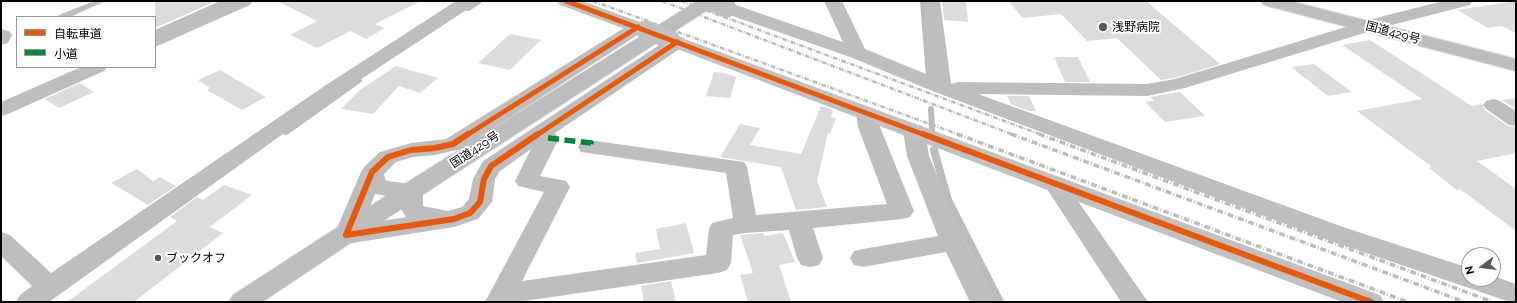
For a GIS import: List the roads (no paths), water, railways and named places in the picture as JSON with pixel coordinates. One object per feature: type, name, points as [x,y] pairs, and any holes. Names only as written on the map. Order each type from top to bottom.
[{"type":"highway","name":"国道429号","points":[[1270,1],[1516,65]]},
{"type":"highway","name":"国道429号","points":[[242,302],[411,191],[726,5]]},
{"type":"street","points":[[156,41],[244,1]]},
{"type":"street","points":[[29,302],[333,89],[468,1]]},
{"type":"street","points":[[566,1],[1371,302]]},
{"type":"street","points":[[833,1],[857,53]]},
{"type":"street","points":[[931,1],[942,88]]},
{"type":"street","points":[[942,88],[1147,90],[1191,81],[1368,26],[1464,1]]},
{"type":"street","points":[[726,5],[857,53],[942,88],[1322,228],[1461,276]]},
{"type":"street","points":[[346,235],[372,172],[388,157],[411,150],[435,148],[453,144],[641,29]]},
{"type":"street","points":[[1,34],[3,35],[1,39]]},
{"type":"street","points":[[346,235],[454,219],[470,212],[480,202],[484,180],[491,166],[674,41]]},
{"type":"street","points":[[1,110],[96,68]]},
{"type":"street","points":[[1493,105],[1516,120]]},
{"type":"street","points":[[500,298],[718,263],[721,229],[746,224],[798,221],[902,211],[869,127],[866,113]]},
{"type":"street","points":[[914,131],[918,156],[953,242],[983,302]]},
{"type":"street","points":[[500,298],[558,187],[526,181],[548,138],[537,134]]},
{"type":"street","points":[[589,147],[736,167],[746,224]]},
{"type":"street","points":[[372,172],[374,182],[381,188],[411,191],[411,206],[415,212],[429,217],[454,219]]},
{"type":"street","points":[[1054,183],[1135,302]]},
{"type":"street","points":[[798,221],[810,258]]},
{"type":"street","points":[[1,241],[50,287]]},
{"type":"street","points":[[863,258],[953,242]]},
{"type":"street","points":[[1495,287],[1516,294]]},
{"type":"lane","points":[[64,16],[102,1]]},
{"type":"lane","points":[[156,33],[226,1]]},
{"type":"waterway","points":[[468,8],[479,1]]},
{"type":"waterway","points":[[923,1],[929,77]]},
{"type":"waterway","points":[[286,132],[359,80]]},
{"type":"waterway","points":[[931,109],[932,129]]},
{"type":"waterway","points":[[934,150],[948,200],[1000,302]]},
{"type":"railway","points":[[593,1],[960,135]]},
{"type":"railway","points":[[662,1],[1014,135]]},
{"type":"railway","points":[[681,1],[1042,135]]},
{"type":"railway","points":[[957,134],[1408,302]]},
{"type":"railway","points":[[1011,134],[1465,302]]},
{"type":"railway","points":[[1039,134],[1493,302]]},
{"type":"place","name":"浅野病院","points":[[1103,27]]},
{"type":"place","name":"ブックオフ","points":[[158,258]]}]
